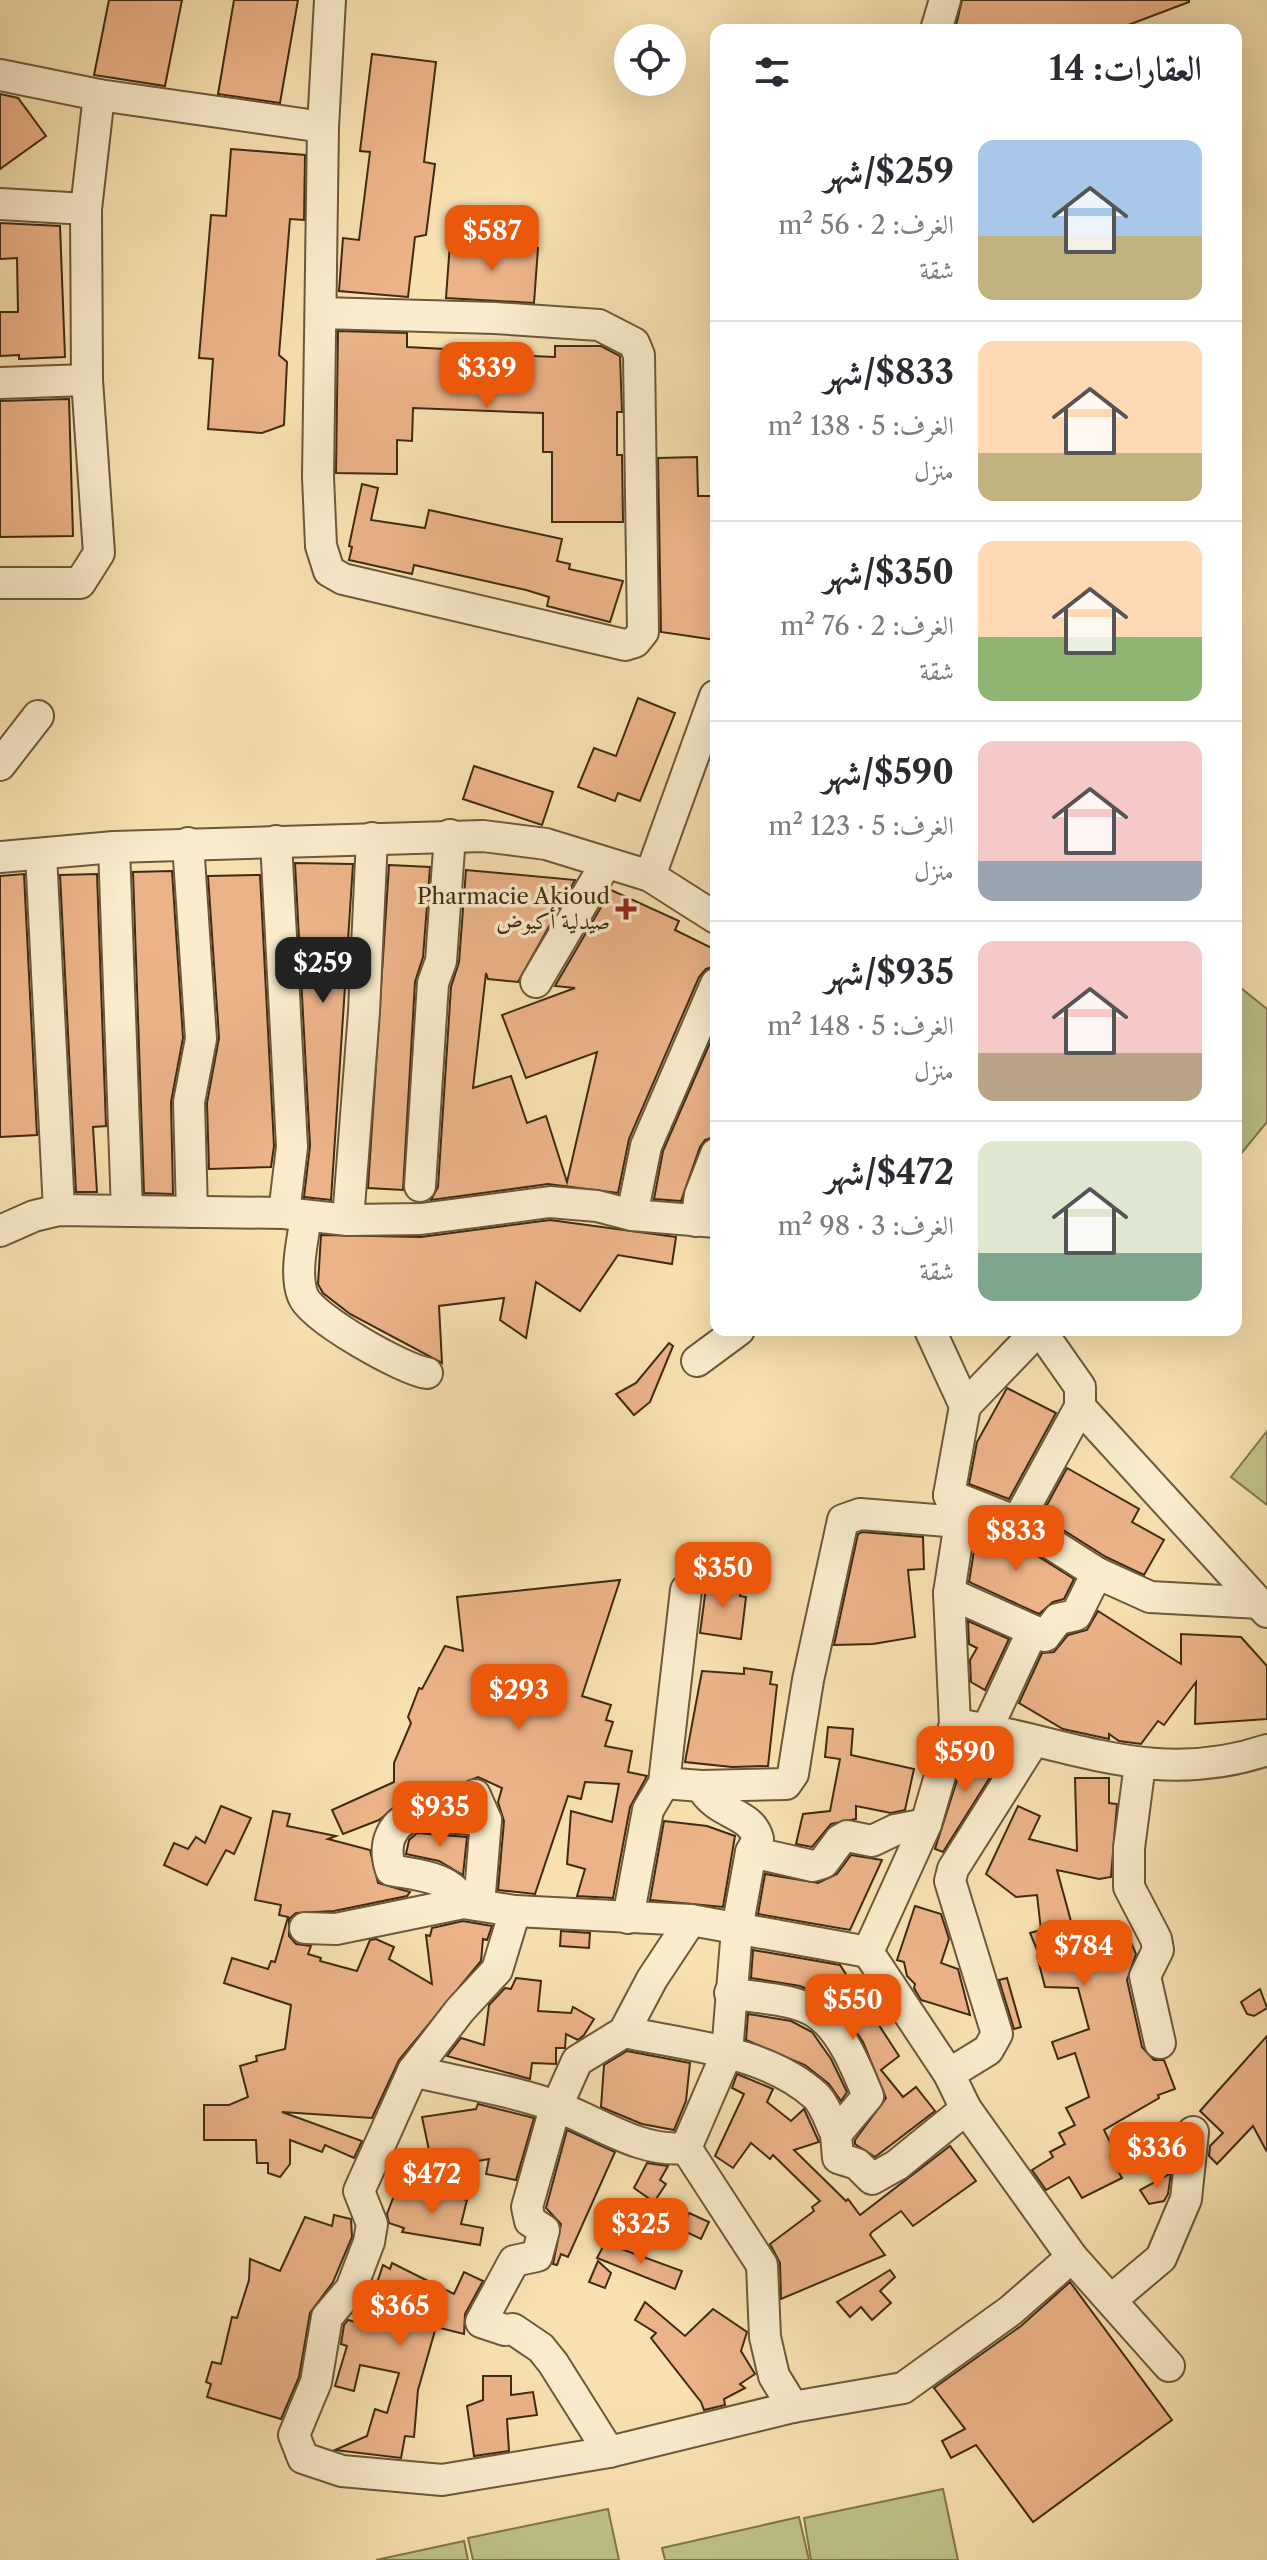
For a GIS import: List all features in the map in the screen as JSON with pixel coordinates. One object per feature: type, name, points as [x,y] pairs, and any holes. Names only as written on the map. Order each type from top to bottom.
[{"type":"street","points":[[322,313],[495,318],[599,325],[634,343],[639,355],[644,532],[643,632],[635,642],[625,645],[343,579],[329,571],[321,546],[318,477],[323,127],[330,0]]},
{"type":"street","points":[[938,24],[945,0]]},
{"type":"street","points":[[0,75],[99,95],[323,127]]},
{"type":"street","points":[[0,583],[80,583],[99,553],[87,380],[86,209],[99,95]]},
{"type":"street","points":[[0,204],[86,209]]},
{"type":"street","points":[[0,383],[87,380]]},
{"type":"street","points":[[650,876],[710,710]]},
{"type":"street","points":[[0,765],[38,716]]},
{"type":"street","points":[[0,857],[188,843],[450,835],[546,844],[650,876],[710,914]]},
{"type":"street","points":[[420,1186],[433,983],[441,961],[450,835]]},
{"type":"street","points":[[348,1220],[364,1012],[372,838]]},
{"type":"street","points":[[276,841],[301,1283],[307,1303],[394,1362],[427,1373]]},
{"type":"street","points":[[188,843],[201,1039],[189,1102],[192,1212]]},
{"type":"street","points":[[114,847],[127,1211]]},
{"type":"street","points":[[41,854],[59,1210]]},
{"type":"street","points":[[536,982],[606,863]]},
{"type":"street","points":[[632,1215],[646,1146],[710,998]]},
{"type":"street","points":[[0,1231],[34,1216],[59,1210],[295,1215],[348,1220],[421,1219],[550,1202],[597,1206],[632,1215],[706,1222],[700,1195],[710,1169]]},
{"type":"street","points":[[697,1361],[731,1336]]},
{"type":"street","points":[[868,1952],[926,1824],[955,1724],[949,1593],[965,1406],[933,1336]]},
{"type":"street","points":[[965,1406],[1033,1336]]},
{"type":"street","points":[[1017,1522],[1080,1407],[1080,1387],[1043,1336]]},
{"type":"street","points":[[1080,1407],[1263,1607]]},
{"type":"street","points":[[664,1783],[701,1786],[786,1784],[791,1780],[838,1528],[843,1520],[860,1514],[954,1508],[1017,1522],[1097,1573],[1150,1597],[1263,1607]]},
{"type":"street","points":[[949,1593],[1045,1636],[1058,1619],[1076,1615],[1097,1573]]},
{"type":"street","points":[[628,1918],[648,1810],[664,1783],[686,1590]]},
{"type":"street","points":[[987,1729],[1032,1632]]},
{"type":"street","points":[[955,1724],[987,1729],[1110,1761],[1140,1764],[1176,1766],[1247,1757],[1267,1750]]},
{"type":"street","points":[[949,2074],[988,2050],[997,2034],[950,1881],[953,1869],[1033,1742]]},
{"type":"street","points":[[1140,1764],[1129,1848],[1129,1887],[1158,1946],[1145,1976],[1160,2043]]},
{"type":"street","points":[[686,2148],[727,2053],[737,1929],[751,1852],[758,1839],[756,1830],[739,1815],[709,1801],[701,1786]]},
{"type":"street","points":[[481,1807],[471,1904],[449,1886],[429,1877],[391,1870],[386,1857],[389,1837],[401,1820],[413,1815],[481,1807]]},
{"type":"street","points":[[751,1852],[813,1866],[823,1863],[840,1840],[847,1836],[872,1841],[895,1830],[926,1824]]},
{"type":"street","points":[[305,1928],[336,1929],[471,1904],[515,1911],[691,1920],[868,1952],[949,2074],[966,2109],[1072,2257],[1169,2366]]},
{"type":"street","points":[[515,1911],[497,1970],[460,2010],[413,2071],[359,2191],[372,2224],[369,2242],[351,2289],[327,2317],[316,2382],[294,2435],[303,2458],[342,2471],[442,2480],[609,2452],[793,2407],[903,2388],[1010,2311],[1072,2257]]},
{"type":"street","points":[[609,2452],[541,2348],[513,2329],[505,2330],[481,2322],[514,2261],[537,2256],[544,2230],[530,2221],[527,2207],[556,2106],[571,2081],[577,2061],[624,2032],[652,1979],[691,1920]]},
{"type":"street","points":[[730,1993],[803,2006],[816,2012],[827,2023],[851,2058],[868,2096],[836,2134]]},
{"type":"street","points":[[624,2032],[727,2053],[769,2069],[805,2088],[819,2098],[836,2134],[838,2158],[857,2164],[872,2179],[897,2165],[966,2109]]},
{"type":"street","points":[[413,2071],[556,2106],[624,2137],[666,2151],[686,2148]]},
{"type":"street","points":[[1111,2300],[1161,2258],[1186,2199],[1193,2132]]},
{"type":"street","points":[[686,2148],[762,2265],[765,2337],[774,2376],[793,2407]]},
{"type":"green space","points":[[1242,989],[1267,1009],[1267,1122],[1242,1153]]},
{"type":"green space","points":[[1267,1431],[1267,1505],[1231,1477]]},
{"type":"green space","points":[[943,2489],[958,2560],[811,2560],[804,2518]]},
{"type":"green space","points":[[608,2509],[619,2560],[473,2560],[468,2538]]},
{"type":"green space","points":[[799,2517],[809,2560],[665,2560],[662,2548]]},
{"type":"green space","points":[[464,2541],[468,2560],[376,2560]]},
{"type":"building","points":[[109,0],[182,0],[165,86],[94,75]]},
{"type":"building","points":[[234,0],[298,0],[280,103],[218,94]]},
{"type":"building","points":[[962,0],[1189,0],[1131,24],[956,24]]},
{"type":"building","points":[[372,54],[436,62],[424,162],[435,164],[426,235],[415,237],[408,297],[339,291],[343,238],[359,240],[370,152],[360,151]]},
{"type":"building","points":[[0,94],[18,98],[46,136],[0,169]]},
{"type":"building","points":[[231,149],[305,155],[304,220],[290,219],[279,355],[287,362],[284,425],[262,433],[208,429],[213,359],[199,358],[211,215],[226,216]]},
{"type":"building","points":[[0,223],[60,226],[65,357],[19,359],[19,355],[0,356],[0,312],[18,312],[17,258],[0,259]]},
{"type":"building","points":[[450,243],[538,248],[534,303],[446,298]]},
{"type":"building","points":[[338,331],[407,333],[407,347],[464,350],[464,353],[555,357],[555,346],[601,346],[620,356],[622,412],[617,412],[617,455],[622,455],[623,522],[552,522],[552,452],[543,452],[543,413],[413,408],[412,441],[397,440],[397,474],[336,473]]},
{"type":"building","points":[[69,399],[73,536],[0,537],[0,401]]},
{"type":"building","points":[[697,457],[698,496],[710,496],[710,639],[661,632],[658,458]]},
{"type":"building","points":[[362,484],[378,488],[371,520],[425,528],[429,510],[562,539],[557,561],[570,564],[569,569],[623,581],[610,622],[547,606],[549,597],[526,590],[414,565],[412,574],[349,560]]},
{"type":"building","points":[[638,698],[675,713],[640,801],[618,793],[615,801],[578,787],[594,748],[616,756]]},
{"type":"building","points":[[474,766],[553,792],[542,825],[463,799]]},
{"type":"building","points":[[295,863],[353,864],[331,1200],[304,1197],[310,1146]]},
{"type":"building","points":[[389,865],[430,867],[423,957],[415,982],[403,1190],[368,1188]]},
{"type":"building","points":[[466,870],[575,880],[518,982],[488,979],[486,973],[473,1088],[511,1076],[527,1123],[546,1116],[567,1182],[597,1052],[526,1078],[502,1015],[575,988],[555,986],[611,890],[679,921],[675,930],[710,947],[710,968],[699,977],[629,1139],[618,1193],[548,1184],[431,1200],[438,1187],[451,987],[459,962]]},
{"type":"building","points":[[172,871],[183,1038],[171,1102],[173,1194],[144,1193],[133,872]]},
{"type":"building","points":[[24,874],[37,1135],[0,1137],[0,876]]},
{"type":"building","points":[[97,874],[106,1126],[93,1127],[97,1192],[76,1192],[60,875]]},
{"type":"building","points":[[260,875],[274,1146],[271,1167],[209,1169],[207,1103],[219,1038],[208,876]]},
{"type":"building","points":[[710,1043],[710,1138],[700,1147],[681,1201],[654,1199],[663,1151]]},
{"type":"building","points":[[550,1220],[676,1237],[672,1264],[618,1255],[580,1311],[536,1282],[526,1338],[500,1320],[504,1298],[439,1306],[442,1363],[350,1314],[323,1293],[318,1284],[321,1235],[421,1237]]},
{"type":"building","points":[[669,1343],[673,1346],[650,1402],[634,1415],[616,1394],[636,1383]]},
{"type":"building","points":[[1007,1388],[1056,1413],[1009,1499],[969,1484],[977,1442]]},
{"type":"building","points":[[1067,1468],[1139,1509],[1132,1522],[1164,1540],[1144,1575],[1106,1557],[1041,1516]]},
{"type":"building","points":[[978,1526],[1009,1538],[1074,1579],[1064,1599],[1053,1602],[1039,1614],[969,1582]]},
{"type":"building","points":[[858,1534],[923,1537],[924,1569],[908,1570],[915,1637],[873,1644],[834,1645]]},
{"type":"building","points":[[620,1580],[582,1696],[611,1705],[606,1720],[613,1722],[605,1746],[632,1751],[628,1772],[647,1776],[630,1807],[613,1898],[577,1896],[585,1869],[567,1864],[571,1811],[612,1822],[619,1784],[585,1782],[581,1799],[568,1796],[535,1894],[498,1890],[504,1821],[498,1802],[502,1788],[478,1777],[461,1784],[452,1800],[405,1799],[379,1820],[343,1834],[332,1810],[394,1782],[394,1763],[411,1723],[408,1717],[419,1688],[422,1689],[445,1646],[463,1651],[457,1597]]},
{"type":"building","points":[[707,1580],[742,1585],[740,1596],[746,1597],[741,1639],[700,1633]]},
{"type":"building","points":[[1098,1611],[1181,1664],[1181,1634],[1241,1637],[1267,1666],[1267,1719],[1195,1724],[1196,1682],[1164,1725],[1158,1721],[1141,1744],[1119,1741],[1109,1734],[1109,1739],[1063,1729],[1019,1703],[1042,1653],[1054,1652],[1068,1635],[1087,1630]]},
{"type":"building","points":[[968,1621],[1009,1639],[985,1690],[971,1682],[970,1660],[977,1648],[969,1644]]},
{"type":"building","points":[[744,1668],[772,1672],[770,1684],[777,1685],[768,1766],[732,1767],[685,1762],[702,1671],[744,1674]]},
{"type":"building","points":[[828,1727],[853,1729],[851,1755],[914,1769],[905,1810],[891,1813],[856,1806],[856,1819],[831,1824],[812,1847],[796,1844],[803,1814],[830,1811],[840,1759],[825,1757]]},
{"type":"building","points":[[967,1749],[999,1763],[943,1852],[935,1849]]},
{"type":"building","points":[[1075,1778],[1109,1778],[1109,1803],[1117,1804],[1111,1877],[1099,1879],[1057,1870],[1072,1925],[1064,1926],[1073,1958],[1097,1954],[1130,1940],[1136,1954],[1127,1980],[1142,2047],[1154,2060],[1164,2060],[1175,2089],[1158,2095],[1159,2098],[1104,2130],[1115,2152],[1110,2155],[1122,2178],[1082,2198],[1069,2177],[1046,2190],[1032,2170],[1053,2157],[1050,2152],[1065,2144],[1059,2133],[1075,2125],[1066,2108],[1089,2097],[1075,2053],[1058,2059],[1052,2042],[1089,2029],[1078,1988],[1045,1987],[1037,1956],[1040,1957],[1030,1933],[1041,1930],[1037,1895],[1016,1897],[986,1874],[1018,1806],[1040,1816],[1029,1839],[1077,1851]]},
{"type":"building","points":[[221,1806],[251,1818],[234,1854],[226,1850],[207,1885],[164,1865],[174,1843],[188,1849],[196,1837],[205,1843]]},
{"type":"building","points":[[273,1811],[290,1814],[287,1826],[336,1836],[328,1839],[370,1850],[378,1883],[410,1892],[407,1896],[334,1911],[296,1913],[289,1919],[289,1936],[296,1944],[311,1946],[308,1954],[321,1958],[320,1961],[357,1971],[370,1940],[376,1939],[394,1947],[389,1959],[432,1984],[426,1935],[430,1936],[432,1928],[463,1921],[492,1926],[487,1940],[483,1939],[481,1961],[399,2060],[372,2118],[282,2112],[362,2141],[354,2158],[325,2145],[322,2152],[290,2140],[290,2164],[280,2177],[268,2173],[268,2163],[257,2163],[256,2140],[204,2140],[204,2105],[229,2105],[248,2097],[240,2066],[257,2061],[256,2056],[285,2049],[291,2005],[224,1983],[232,1958],[268,1969],[271,1961],[275,1962],[288,1917],[279,1915],[281,1905],[255,1900]]},
{"type":"building","points":[[664,1821],[707,1826],[735,1836],[723,1907],[650,1900]]},
{"type":"building","points":[[417,1833],[467,1837],[463,1875],[439,1861],[406,1854],[409,1840]]},
{"type":"building","points":[[851,1855],[882,1860],[850,1930],[758,1914],[765,1874],[818,1883],[837,1874]]},
{"type":"building","points":[[915,1906],[941,1914],[949,1939],[941,1963],[958,1969],[970,2015],[921,2000],[915,1984],[907,1976],[904,1962],[897,1960]]},
{"type":"building","points":[[561,1931],[590,1933],[589,1948],[560,1946]]},
{"type":"building","points":[[753,1950],[840,1965],[899,2056],[881,2070],[903,2097],[916,2087],[935,2111],[875,2157],[855,2144],[886,2098],[863,2042],[846,2016],[824,1996],[800,1986],[751,1978]]},
{"type":"building","points":[[516,1978],[541,1981],[538,2011],[571,2013],[573,2007],[594,2019],[584,2035],[578,2040],[566,2034],[565,2048],[556,2048],[556,2064],[532,2063],[530,2079],[447,2056],[461,2038],[484,2045],[489,2005],[505,1988],[511,1989]]},
{"type":"building","points":[[1007,1978],[1021,2027],[1014,2029],[999,1980]]},
{"type":"building","points":[[1260,1989],[1267,2008],[1254,2016],[1247,2014],[1241,2002]]},
{"type":"building","points":[[748,2014],[791,2021],[812,2032],[831,2059],[847,2092],[841,2101],[829,2084],[805,2065],[746,2040]]},
{"type":"building","points":[[1267,2036],[1267,2152],[1253,2126],[1217,2164],[1209,2156],[1210,2146],[1223,2133],[1200,2111]]},
{"type":"building","points":[[627,2051],[690,2063],[686,2101],[674,2130],[642,2124],[601,2107],[604,2065]]},
{"type":"building","points":[[737,2074],[773,2089],[767,2102],[791,2121],[804,2109],[819,2142],[794,2150],[846,2201],[848,2199],[860,2215],[950,2146],[976,2181],[913,2226],[901,2211],[872,2232],[870,2235],[885,2255],[781,2299],[780,2263],[770,2244],[814,2211],[812,2207],[820,2201],[773,2155],[770,2159],[751,2143],[733,2168],[715,2156],[744,2094],[732,2088]]},
{"type":"building","points":[[478,2104],[534,2118],[516,2180],[486,2174],[489,2159],[433,2169],[422,2117],[476,2109]]},
{"type":"building","points":[[567,2130],[615,2152],[568,2257],[561,2254],[557,2265],[553,2264],[561,2224],[546,2208]]},
{"type":"building","points":[[647,2163],[668,2166],[660,2180],[666,2184],[654,2202],[634,2188]]},
{"type":"building","points":[[1171,2173],[1164,2201],[1149,2204],[1140,2190]]},
{"type":"building","points":[[398,2185],[467,2200],[461,2224],[483,2228],[480,2245],[402,2232],[404,2228],[389,2223],[387,2214]]},
{"type":"building","points":[[689,2213],[709,2222],[701,2239],[682,2230]]},
{"type":"building","points":[[334,2215],[351,2219],[352,2237],[333,2282],[310,2313],[299,2377],[281,2419],[207,2397],[211,2384],[206,2382],[212,2362],[221,2364],[232,2317],[237,2318],[249,2280],[250,2259],[280,2271],[305,2217],[332,2226]]},
{"type":"building","points":[[605,2243],[682,2271],[675,2289],[597,2258]]},
{"type":"building","points":[[598,2261],[611,2273],[605,2288],[589,2282]]},
{"type":"building","points":[[392,2263],[454,2294],[464,2272],[483,2281],[465,2314],[464,2334],[436,2327],[418,2390],[414,2437],[405,2436],[401,2458],[335,2450],[367,2436],[375,2409],[387,2413],[399,2373],[360,2365],[354,2391],[335,2386],[347,2346],[341,2344],[344,2325],[348,2320],[363,2324],[383,2265],[390,2269]]},
{"type":"building","points":[[890,2270],[895,2277],[880,2291],[891,2303],[872,2320],[861,2307],[850,2317],[837,2302]]},
{"type":"building","points":[[1070,2282],[1172,2420],[1033,2522],[976,2445],[951,2458],[942,2441],[965,2429],[934,2388],[1021,2326]]},
{"type":"building","points":[[645,2302],[685,2336],[713,2309],[747,2332],[741,2351],[755,2374],[740,2384],[745,2388],[724,2399],[725,2405],[704,2410],[651,2338],[656,2333],[635,2320]]},
{"type":"building","points":[[483,2376],[511,2376],[511,2395],[533,2392],[537,2415],[507,2419],[509,2451],[474,2456],[467,2406],[483,2400]]},
{"type":"place","name":"Pharmacie Akioud صيدلية أكيوض","points":[[626,909]]}]
